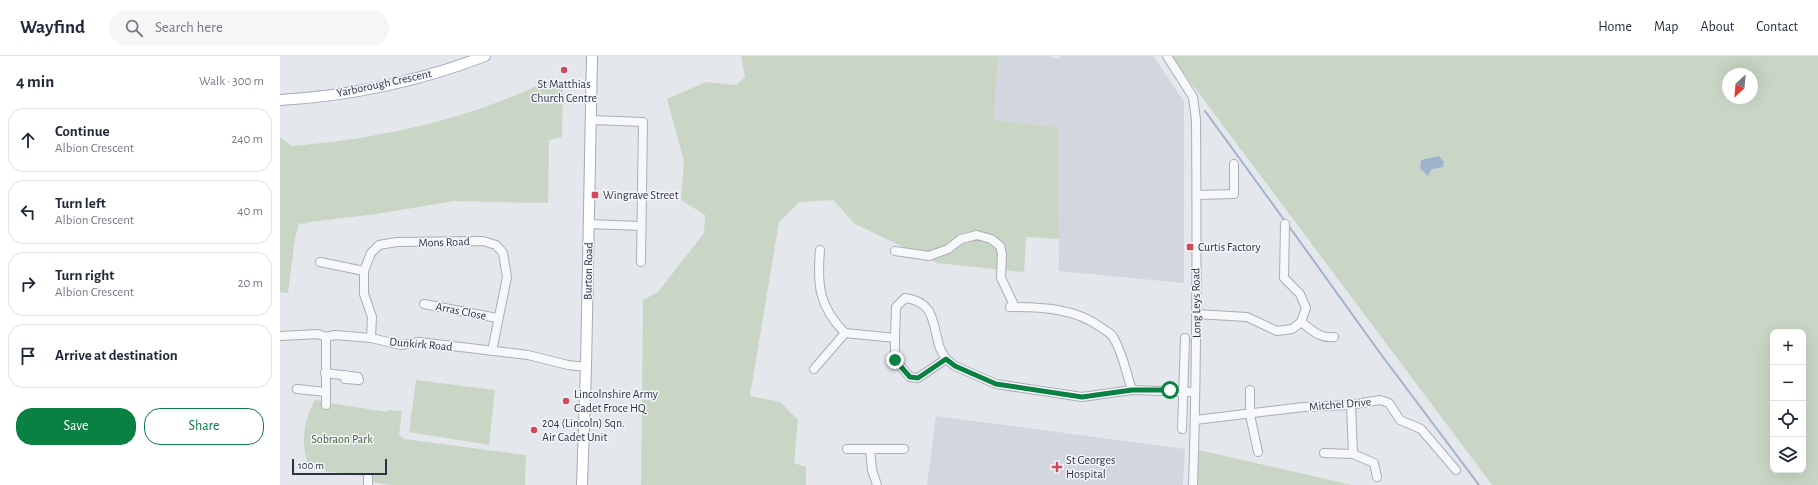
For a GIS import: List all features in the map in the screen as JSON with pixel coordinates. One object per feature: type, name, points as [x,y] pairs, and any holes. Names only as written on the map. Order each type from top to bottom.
[{"type":"main road","name":"Yarborough Crescent","points":[[280,100],[343,93],[410,80],[485,56]]},
{"type":"main road","name":"Burton Road","points":[[582,485],[592,120],[592,56]]},
{"type":"street","name":"Long Leys Road","points":[[1167,56],[1187,86],[1194,103],[1196,120],[1197,342],[1193,485]]},
{"type":"street","points":[[592,120],[643,122],[641,262]]},
{"type":"street","points":[[1196,195],[1234,194],[1234,164]]},
{"type":"street","points":[[589,224],[641,226]]},
{"type":"street","points":[[1196,314],[1247,317],[1277,331],[1292,329],[1301,322],[1306,308],[1300,294],[1284,278],[1285,224]]},
{"type":"street","points":[[895,251],[929,256],[948,249],[961,239],[978,235],[991,239],[1000,246],[1002,263],[1001,278],[1012,307],[1036,306],[1068,311],[1095,323],[1113,336],[1121,354],[1132,390]]},
{"type":"street","name":"Mons Road","points":[[371,338],[372,317],[364,294],[364,271],[371,253],[379,245],[397,242],[482,240],[496,245],[503,253],[507,277],[502,303],[497,318],[492,352]]},
{"type":"street","points":[[820,250],[818,274],[823,301],[833,321],[845,333],[894,338]]},
{"type":"street","points":[[320,262],[364,271]]},
{"type":"street","points":[[946,359],[918,378],[910,377],[895,360],[894,338],[896,307],[905,298],[915,299],[924,304],[929,310],[935,326],[939,346],[946,359],[955,366],[996,384],[1082,397],[1132,390],[1195,392]]},
{"type":"street","name":"Arras Close","points":[[424,304],[497,318]]},
{"type":"street","points":[[1301,322],[1315,333],[1328,338],[1334,337]]},
{"type":"street","points":[[814,369],[845,333]]},
{"type":"street","name":"Dunkirk Road","points":[[280,336],[318,334],[326,337],[335,335],[371,338],[401,345],[419,342],[492,352],[528,355],[568,365],[586,367]]},
{"type":"street","points":[[326,337],[326,405]]},
{"type":"street","points":[[1182,429],[1185,338]]},
{"type":"street","points":[[325,373],[346,375]]},
{"type":"street","points":[[297,389],[326,392]]},
{"type":"street","points":[[1250,390],[1250,415],[1258,452]]},
{"type":"street","name":"Mitchel Drive","points":[[1195,420],[1250,415],[1304,407],[1351,404],[1380,400],[1389,403],[1400,420],[1421,429],[1456,470]]},
{"type":"street","points":[[1351,404],[1353,454]]},
{"type":"street","points":[[847,449],[904,450]]},
{"type":"street","points":[[870,449],[872,470],[877,485]]},
{"type":"street","points":[[1324,453],[1353,454],[1374,464],[1377,477]]},
{"type":"shaded area","points":[[998,56],[1048,56],[1059,59],[1060,56],[1153,56],[1184,101],[1184,283],[1059,271],[1058,127],[994,120]]},
{"type":"shaded area","name":"St Georges Hospital","points":[[936,416],[1185,449],[1183,485],[927,485]]},
{"type":"green space","points":[[741,56],[998,56],[994,120],[1058,127],[1059,239],[1026,237],[1024,272],[937,263],[855,224],[833,200],[800,202],[779,222],[750,396],[780,402],[798,420],[794,463],[806,467],[806,485],[641,485],[643,300],[658,292],[704,233],[705,215],[681,200],[684,161],[667,99],[706,82],[736,85],[745,77]]},
{"type":"green space","points":[[1171,56],[1818,56],[1818,485],[1492,485]]},
{"type":"green space","points":[[545,82],[563,83],[562,137],[549,140],[548,203],[455,201],[377,214],[309,222],[304,224],[299,223],[295,238],[288,293],[280,292],[280,137],[292,146],[324,143],[389,133],[422,126],[485,107]]},
{"type":"green space","points":[[416,380],[495,390],[489,445],[409,432]]},
{"type":"green space","name":"Sobraon Park","points":[[315,400],[322,401],[321,405],[330,406],[330,403],[387,412],[388,410],[402,411],[399,435],[404,439],[526,455],[525,485],[392,485],[371,482],[371,479],[364,478],[363,476],[301,468],[301,464],[307,462],[304,446],[305,430],[308,415]]},
{"type":"green space","points":[[1199,450],[1352,485],[1197,485]]},
{"type":"water","points":[[1439,156],[1444,162],[1443,167],[1432,169],[1428,176],[1420,168],[1421,160]]},
{"type":"waterway","points":[[1205,111],[1285,221]]},
{"type":"waterway","points":[[1288,225],[1380,353],[1479,485]]},
{"type":"place","name":"St Matthias Church Centre","points":[[564,70]]},
{"type":"place","name":"Wingrave Street","points":[[595,195]]},
{"type":"place","name":"Curtis Factory","points":[[1190,247]]},
{"type":"place","name":"Lincolnshire Army Cadet Froce HQ","points":[[566,401]]},
{"type":"place","name":"204 (Lincoln) Sqn. Air Cadet Unit","points":[[534,430]]},
{"type":"place","name":"St Georges Hospital","points":[[1057,467]]},
{"type":"route","points":[[895,360],[902,370],[910,377],[918,378],[932,370],[946,359],[955,366],[996,384],[1082,397],[1132,390],[1170,390]]}]
